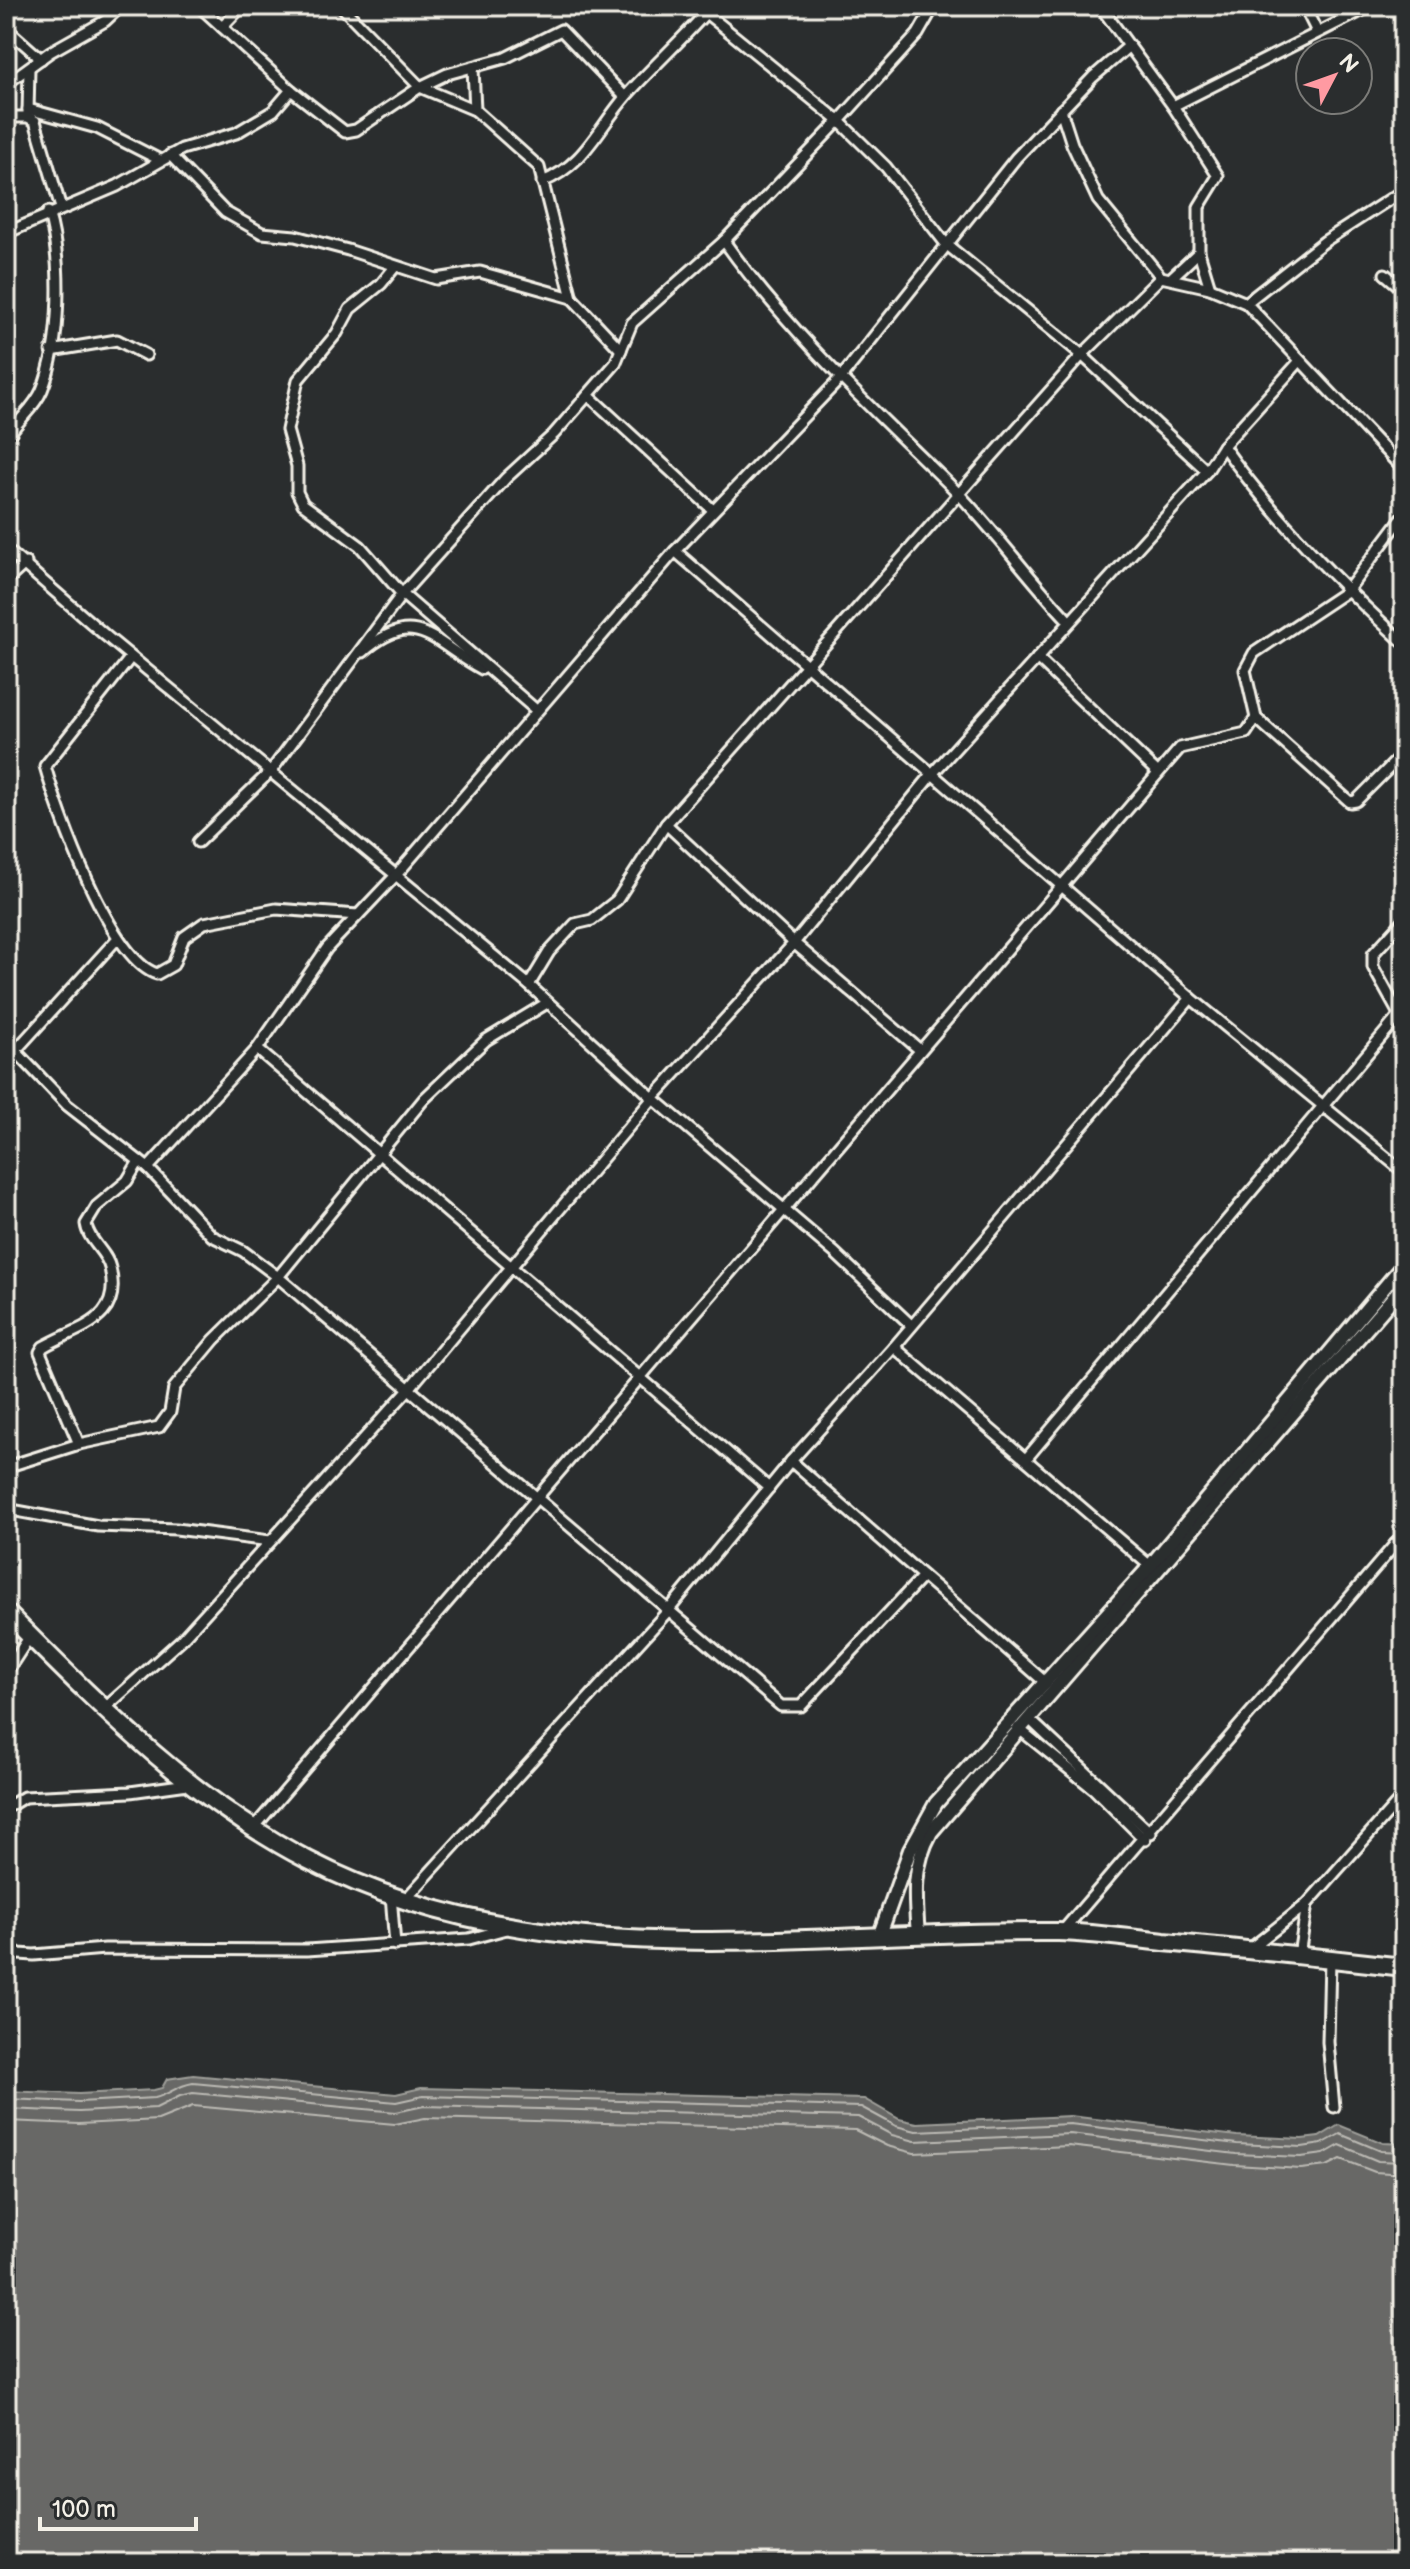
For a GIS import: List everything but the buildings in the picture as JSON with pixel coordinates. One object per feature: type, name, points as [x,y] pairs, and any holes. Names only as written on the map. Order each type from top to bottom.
[{"type":"highway","points":[[6,1612],[188,1784],[252,1830],[310,1861],[398,1897],[510,1928],[654,1942],[1062,1932],[1404,1967]]},
{"type":"street","points":[[6,84],[105,21],[121,6]]},
{"type":"street","points":[[199,6],[291,90],[349,133],[420,87],[447,74],[505,58],[561,30],[625,97]]},
{"type":"street","points":[[222,27],[242,6]]},
{"type":"street","points":[[341,6],[420,87],[475,110],[533,160],[542,182],[572,298],[621,350]]},
{"type":"street","points":[[198,842],[271,771],[402,594],[506,478],[554,434],[615,364],[632,323],[724,241],[839,121],[918,34],[934,6]]},
{"type":"street","points":[[1100,6],[1173,106],[1218,176],[1217,183],[1199,207],[1199,252],[1210,288]]},
{"type":"street","points":[[1304,6],[1317,32]]},
{"type":"street","points":[[1173,106],[1371,6]]},
{"type":"street","points":[[542,182],[561,174],[584,154],[625,97],[709,9],[839,121],[886,167],[946,244],[1082,355],[1207,471]]},
{"type":"street","points":[[6,28],[41,59]]},
{"type":"street","points":[[79,1444],[40,1352],[43,1347],[93,1324],[106,1313],[112,1290],[111,1268],[86,1224],[97,1206],[144,1165],[257,1049],[327,948],[397,874],[675,551],[840,379],[946,244],[1061,110],[1129,46]]},
{"type":"street","points":[[29,68],[28,113],[35,121],[61,208]]},
{"type":"street","points":[[473,68],[475,110]]},
{"type":"street","points":[[6,233],[48,212],[117,186],[170,155],[255,124],[273,111],[291,90]]},
{"type":"street","points":[[1061,110],[1072,144],[1098,200],[1166,277],[1210,288],[1246,303],[1404,470]]},
{"type":"street","points":[[6,117],[28,113],[97,128],[160,160]]},
{"type":"street","points":[[170,155],[225,212],[262,233],[295,236],[348,250],[394,268],[436,279],[480,272],[572,298]]},
{"type":"street","points":[[1246,303],[1325,241],[1404,190]]},
{"type":"street","points":[[6,440],[41,393],[51,351],[58,266],[48,212]]},
{"type":"street","points":[[724,241],[744,269],[840,379],[959,494],[1068,620]]},
{"type":"street","points":[[529,985],[549,952],[575,924],[592,920],[617,900],[666,824],[1082,355],[1166,277],[1199,252]]},
{"type":"street","points":[[394,268],[381,284],[350,309],[337,333],[298,380],[287,430],[297,466],[297,492],[303,504],[360,546],[402,594],[536,710]]},
{"type":"street","points":[[1385,274],[1404,290]]},
{"type":"street","points":[[51,351],[117,340],[146,355]]},
{"type":"street","points":[[105,1708],[181,1640],[408,1390],[510,1264],[653,1098],[794,943],[933,773],[1068,620],[1207,471],[1223,446],[1299,362]]},
{"type":"street","points":[[588,395],[713,510]]},
{"type":"street","points":[[1223,446],[1251,486],[1347,591],[1404,643]]},
{"type":"street","points":[[1404,515],[1347,591],[1254,653],[1245,677],[1256,718],[1350,802],[1356,801],[1404,753]]},
{"type":"street","points":[[6,549],[26,563],[131,657],[529,985],[653,1098],[784,1208],[911,1325]]},
{"type":"street","points":[[675,551],[1191,998],[1404,1172]]},
{"type":"street","points":[[6,581],[26,563]]},
{"type":"street","points":[[349,665],[390,634],[408,628],[424,631],[499,677]]},
{"type":"street","points":[[131,657],[45,766],[86,879],[117,939],[140,964],[157,974],[173,965],[184,937],[204,923],[276,909],[358,915]]},
{"type":"street","points":[[1037,658],[1158,773]]},
{"type":"street","points":[[252,1830],[1180,748],[1246,733],[1256,718]]},
{"type":"street","points":[[666,824],[794,943],[920,1050]]},
{"type":"street","points":[[1026,1459],[1324,1106],[1401,1020],[1373,967],[1373,954],[1404,920]]},
{"type":"street","points":[[16,1050],[117,939]]},
{"type":"street","points":[[395,1945],[398,1897],[668,1611],[791,1461],[894,1347],[1191,998]]},
{"type":"street","points":[[6,1467],[79,1444],[159,1427],[170,1412],[174,1388],[214,1340],[278,1277],[424,1099],[465,1058],[547,1003]]},
{"type":"street","points":[[6,1041],[67,1105],[144,1165],[212,1236],[243,1251],[278,1277],[781,1706],[801,1706],[923,1576]]},
{"type":"street","points":[[257,1049],[382,1153],[638,1379],[769,1488]]},
{"type":"street","points":[[883,1936],[910,1850],[926,1817],[1150,1566],[1404,1264]]},
{"type":"street","points":[[914,1935],[914,1881],[921,1850],[931,1832],[1404,1285]]},
{"type":"street","points":[[894,1347],[1150,1566]]},
{"type":"street","points":[[791,1461],[1046,1683]]},
{"type":"street","points":[[6,1509],[98,1526],[176,1529],[270,1541]]},
{"type":"street","points":[[1062,1932],[1148,1836],[1404,1534]]},
{"type":"street","points":[[1395,1544],[1404,1552]]},
{"type":"street","points":[[6,1673],[30,1636]]},
{"type":"street","points":[[1028,1718],[1148,1836]]},
{"type":"street","points":[[1018,1728],[1083,1774]]},
{"type":"street","points":[[6,1808],[24,1797],[130,1792],[188,1784]]},
{"type":"street","points":[[1250,1949],[1307,1904],[1404,1795]]},
{"type":"street","points":[[1299,1955],[1307,1904]]},
{"type":"street","points":[[6,1946],[19,1954],[34,1955],[105,1949],[307,1950],[480,1938],[510,1928]]},
{"type":"street","points":[[1330,1959],[1328,2056],[1334,2107]]},
{"type":"water","points":[[193,2075],[396,2094],[421,2088],[864,2099],[899,2119],[917,2123],[1070,2116],[1237,2136],[1302,2139],[1319,2137],[1339,2125],[1383,2143],[1404,2144],[1404,2563],[6,2563],[6,2091],[79,2094],[154,2090],[162,2088],[167,2079]]}]
